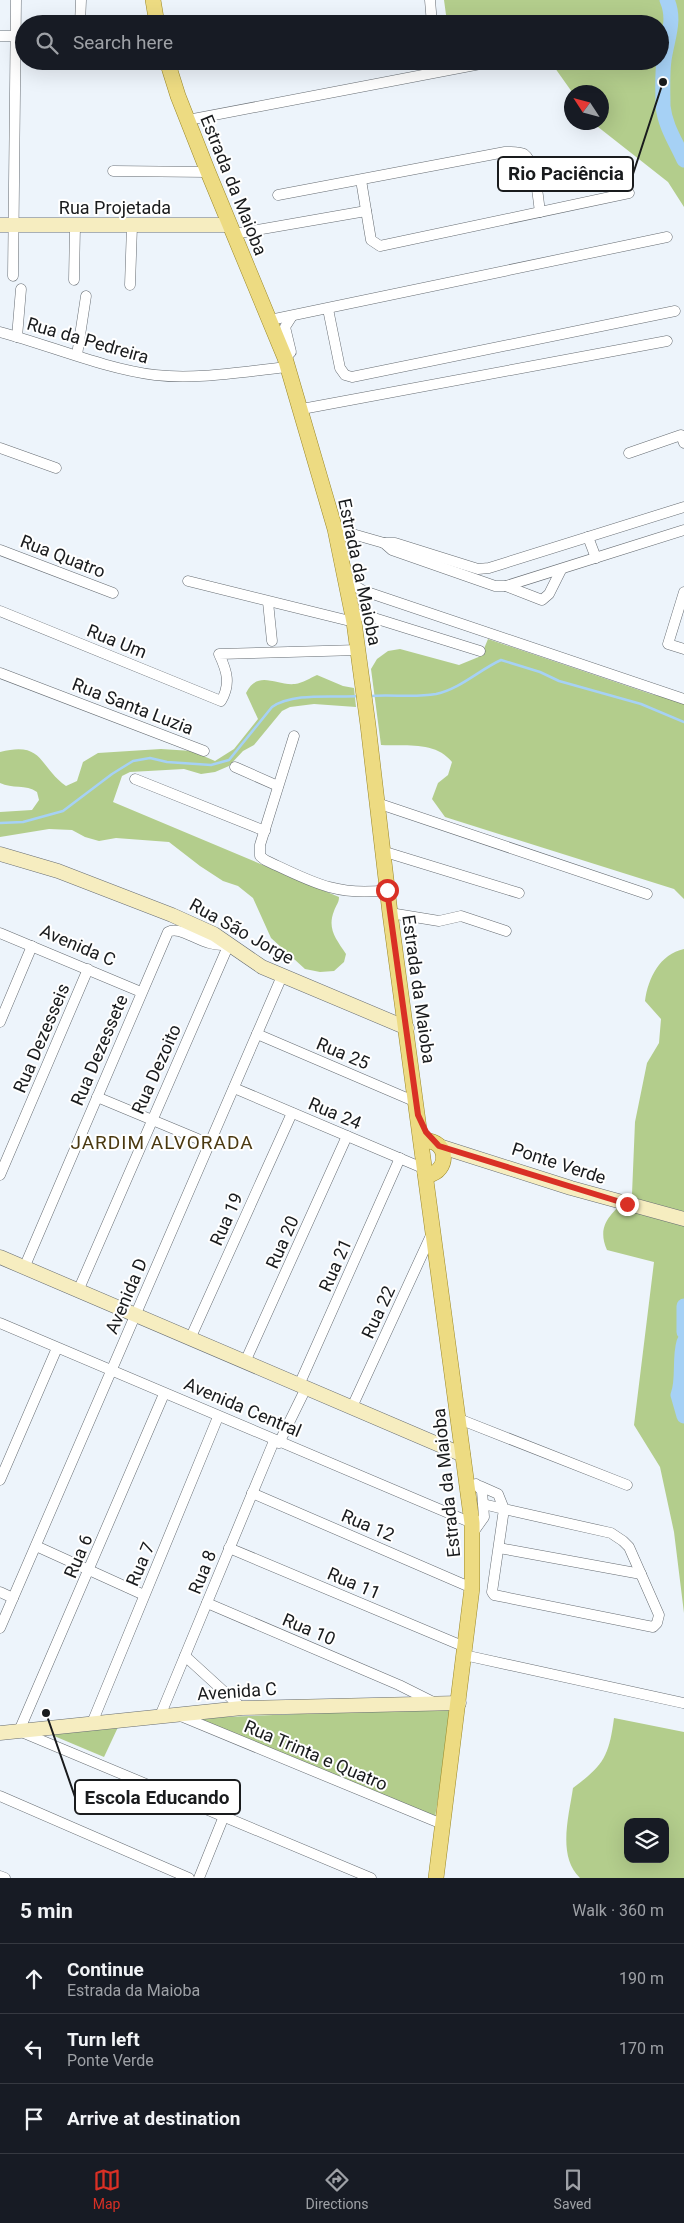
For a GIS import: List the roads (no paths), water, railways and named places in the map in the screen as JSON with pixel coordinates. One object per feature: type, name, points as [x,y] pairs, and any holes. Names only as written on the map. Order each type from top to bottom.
[{"type":"main road","points":[[153,0],[156,15]]},
{"type":"main road","name":"Estrada da Maioba","points":[[170,70],[208,172],[287,363],[336,528],[358,650],[387,890],[417,1109],[432,1144]]},
{"type":"main road","points":[[432,1144],[432,1170]]},
{"type":"main road","points":[[432,1144],[444,1156],[432,1170]]},
{"type":"main road","name":"Estrada da Maioba","points":[[432,1170],[430,1204],[433,1230],[463,1455],[473,1484],[472,1588],[436,1878]]},
{"type":"street","points":[[16,0],[18,15]]},
{"type":"street","points":[[80,0],[80,15]]},
{"type":"street","points":[[430,0],[431,15]]},
{"type":"street","points":[[0,36],[15,36]]},
{"type":"street","points":[[13,276],[19,70]]},
{"type":"street","points":[[188,120],[449,70]]},
{"type":"street","points":[[278,195],[504,152],[516,152],[523,153],[530,160],[540,212]]},
{"type":"street","points":[[113,171],[208,172]]},
{"type":"street","points":[[361,180],[371,240],[380,246],[629,192]]},
{"type":"street","points":[[232,230],[366,211]]},
{"type":"street","name":"Rua Projetada","points":[[0,225],[132,226],[232,230]]},
{"type":"street","points":[[74,280],[75,226]]},
{"type":"street","points":[[130,285],[132,226]]},
{"type":"street","points":[[270,320],[667,237]]},
{"type":"street","points":[[17,337],[21,289]]},
{"type":"street","points":[[77,355],[86,296]]},
{"type":"street","points":[[328,309],[340,368],[345,375],[352,377],[675,311]]},
{"type":"street","points":[[287,363],[291,352],[285,328],[292,316]]},
{"type":"street","name":"Rua da Pedreira","points":[[0,332],[77,355],[156,375],[193,376],[287,363]]},
{"type":"street","points":[[302,409],[667,341]]},
{"type":"street","points":[[629,453],[681,436],[684,443]]},
{"type":"street","points":[[0,448],[56,468]]},
{"type":"street","points":[[476,574],[489,568],[684,507]]},
{"type":"street","points":[[336,528],[384,543],[392,550],[476,574],[494,586],[506,586],[561,570],[684,530]]},
{"type":"street","points":[[588,537],[596,558]]},
{"type":"street","name":"Rua Quatro","points":[[0,550],[114,593]]},
{"type":"street","points":[[506,586],[542,600],[549,594],[561,570]]},
{"type":"street","points":[[188,581],[268,602],[353,618],[374,618],[480,651]]},
{"type":"street","points":[[346,581],[364,591],[684,699]]},
{"type":"street","points":[[684,592],[668,644],[684,649]]},
{"type":"street","points":[[268,602],[272,641]]},
{"type":"street","name":"Rua Um","points":[[0,612],[221,701],[226,692],[227,678],[219,654],[358,650]]},
{"type":"street","name":"Rua Santa Luzia","points":[[0,672],[204,751]]},
{"type":"street","points":[[294,736],[259,853],[265,860],[332,889],[350,892],[387,890]]},
{"type":"street","points":[[235,768],[278,786]]},
{"type":"street","points":[[135,779],[265,831]]},
{"type":"street","points":[[377,803],[647,894]]},
{"type":"street","points":[[382,851],[519,893]]},
{"type":"street","name":"Rua São Jorge","points":[[0,854],[58,871],[115,891],[181,919],[229,944],[248,958],[282,976],[407,1028]]},
{"type":"street","points":[[390,912],[439,922],[461,916],[506,931]]},
{"type":"street","name":"Rua Dezessete","points":[[24,1268],[168,932],[178,930],[214,946],[229,944]]},
{"type":"street","name":"Avenida C","points":[[0,933],[141,992]]},
{"type":"street","name":"Rua Dezoito","points":[[78,1291],[229,944]]},
{"type":"street","points":[[0,1022],[32,946]]},
{"type":"street","name":"Rua Dezesseis","points":[[0,1175],[88,969]]},
{"type":"street","name":"Avenida D","points":[[0,1628],[282,976]]},
{"type":"street","name":"Rua 25","points":[[257,1034],[417,1109]]},
{"type":"street","name":"Rua 24","points":[[234,1088],[432,1170]]},
{"type":"street","points":[[97,1097],[210,1144]]},
{"type":"street","name":"Rua 19","points":[[190,1339],[292,1113]]},
{"type":"street","name":"Rua 20","points":[[246,1362],[347,1136]]},
{"type":"street","name":"Ponte Verde","points":[[432,1144],[627,1204],[684,1219]]},
{"type":"street","name":"Rua 21","points":[[303,1387],[400,1158]]},
{"type":"street","name":"Ponte Verde","points":[[432,1170],[457,1160],[481,1158]]},
{"type":"street","name":"Rua 22","points":[[352,1408],[433,1230]]},
{"type":"street","points":[[0,1257],[463,1455]]},
{"type":"street","name":"Avenida Central","points":[[0,1324],[276,1442],[472,1529]]},
{"type":"street","points":[[0,1480],[57,1348]]},
{"type":"street","name":"Rua 8","points":[[160,1716],[252,1493],[303,1387]]},
{"type":"street","name":"Rua 6","points":[[20,1731],[164,1394]]},
{"type":"street","name":"Rua 7","points":[[92,1723],[218,1417]]},
{"type":"street","points":[[459,1419],[627,1485]]},
{"type":"street","points":[[472,1529],[483,1520],[483,1504],[473,1484]]},
{"type":"street","points":[[473,1484],[498,1494],[504,1509],[492,1592],[494,1595],[653,1627],[657,1623],[659,1615],[629,1547],[623,1540],[610,1534],[504,1509],[483,1504]]},
{"type":"street","name":"Rua 12","points":[[252,1493],[472,1588]]},
{"type":"street","points":[[36,1546],[144,1595]]},
{"type":"street","name":"Rua 11","points":[[229,1548],[465,1651],[684,1703]]},
{"type":"street","points":[[499,1548],[641,1574]]},
{"type":"street","points":[[0,1592],[13,1598]]},
{"type":"street","name":"Rua 10","points":[[207,1603],[399,1684],[437,1704]]},
{"type":"street","points":[[185,1656],[242,1708]]},
{"type":"street","points":[[399,1684],[407,1694],[408,1704]]},
{"type":"street","name":"Avenida C","points":[[0,1733],[242,1708],[459,1703]]},
{"type":"street","name":"Rua Trinta e Quatro","points":[[177,1715],[442,1824]]},
{"type":"street","name":"Avenida C","points":[[0,1728],[20,1731]]},
{"type":"street","points":[[20,1731],[371,1878]]},
{"type":"street","points":[[0,1796],[189,1878]]},
{"type":"street","points":[[199,1878],[224,1816]]},
{"type":"street","points":[[0,1876],[5,1878]]},
{"type":"waterway","points":[[667,0],[671,15],[669,34]]},
{"type":"waterway","points":[[663,70],[664,113],[668,127],[684,160]]},
{"type":"waterway","points":[[370,696],[419,696],[445,692],[501,660],[540,672],[559,681],[641,704],[684,722]]},
{"type":"waterway","points":[[0,823],[23,822],[63,811],[112,774],[133,761],[150,758],[167,762],[211,765],[229,760],[272,707],[281,702],[302,697],[359,696]]},
{"type":"waterway","points":[[684,1306],[684,1332]]},
{"type":"waterway","points":[[684,1342],[681,1383],[678,1395],[684,1416]]},
{"type":"waterway","points":[[681,1387],[684,1393]]},
{"type":"place","name":"Rio Paciência","points":[[663,82]]},
{"type":"place","name":"Escola Educando","points":[[46,1713]]},
{"type":"district","name":"JARDIM ALVORADA","points":[[162,1142]]}]
